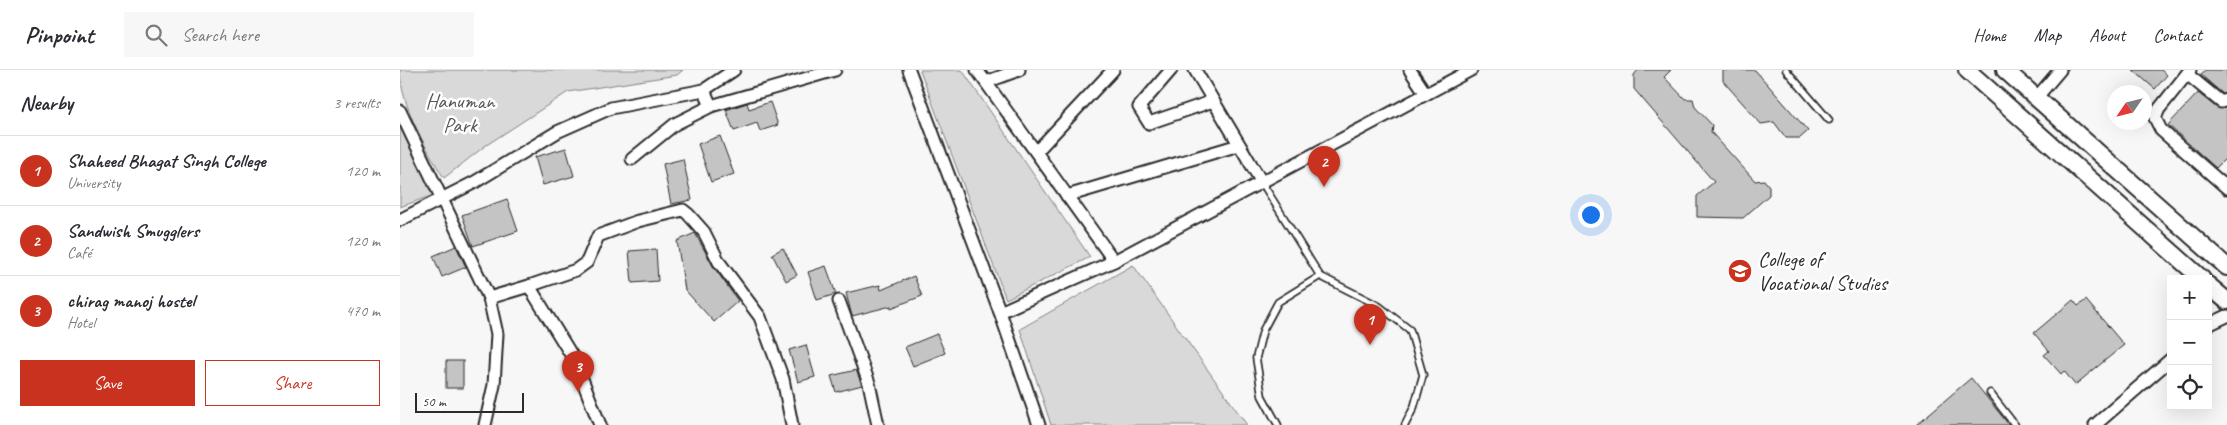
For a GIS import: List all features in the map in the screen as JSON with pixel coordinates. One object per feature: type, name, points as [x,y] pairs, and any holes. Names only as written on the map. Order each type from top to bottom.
[{"type":"main road","points":[[1967,70],[2198,275]]},
{"type":"main road","points":[[2005,70],[2227,267]]},
{"type":"main road","points":[[2212,288],[2227,301]]},
{"type":"street","points":[[400,220],[475,182],[557,132],[611,108],[704,90],[734,70]]},
{"type":"street","points":[[632,159],[675,124],[711,106],[835,70]]},
{"type":"street","points":[[909,70],[1000,312],[1039,425]]},
{"type":"street","points":[[977,70],[1114,261]]},
{"type":"street","points":[[986,82],[1019,70]]},
{"type":"street","points":[[1036,152],[1113,70]]},
{"type":"street","points":[[1171,70],[1139,107],[1149,123],[1213,101]]},
{"type":"street","points":[[1410,70],[1426,94]]},
{"type":"street","points":[[1000,312],[1114,261],[1471,70]]},
{"type":"street","points":[[2037,97],[2060,70]]},
{"type":"street","points":[[1200,72],[1213,101],[1261,181]]},
{"type":"street","points":[[2227,100],[2221,102],[2188,72],[2158,109],[2155,118],[2161,130],[2227,188]]},
{"type":"street","points":[[704,90],[711,106]]},
{"type":"street","points":[[400,111],[489,298],[497,334],[494,385],[486,425]]},
{"type":"street","points":[[1067,196],[1240,145]]},
{"type":"street","points":[[489,298],[576,270],[587,262],[598,236],[638,221],[682,210],[704,232],[719,262],[760,317],[783,379],[792,425]]},
{"type":"street","points":[[529,286],[575,361],[600,425]]},
{"type":"street","points":[[838,301],[869,383],[878,425]]},
{"type":"street","points":[[2212,323],[2227,316]]},
{"type":"street","points":[[2094,425],[2167,361]]},
{"type":"lane","points":[[1786,70],[1829,120]]},
{"type":"lane","points":[[1261,181],[1320,276],[1379,306],[1410,330],[1423,375],[1414,407],[1404,425]]},
{"type":"lane","points":[[1278,425],[1262,396],[1256,358],[1263,330],[1278,302],[1320,276]]},
{"type":"lane","points":[[1990,393],[2015,425]]},
{"type":"green space","name":"Hanuman Park","points":[[400,70],[683,70],[677,75],[568,92],[485,146],[444,178],[415,126],[404,97]]},
{"type":"green space","points":[[920,70],[962,70],[1090,257],[1006,299]]},
{"type":"green space","points":[[400,125],[436,194],[400,207]]},
{"type":"green space","points":[[1133,265],[1247,425],[1051,425],[1020,329]]},
{"type":"building","points":[[1638,70],[1671,70],[1664,77],[1685,99],[1693,99],[1695,107],[1712,125],[1711,132],[1755,181],[1764,180],[1769,186],[1769,195],[1743,218],[1697,217],[1697,196],[1714,182],[1634,89],[1634,75]]},
{"type":"building","points":[[1723,70],[1755,70],[1808,131],[1800,138],[1786,138],[1774,122],[1761,124],[1723,81]]},
{"type":"building","points":[[2133,70],[2161,70],[2167,75],[2155,89]]},
{"type":"building","points":[[2205,70],[2227,70],[2227,93],[2223,94],[2201,75]]},
{"type":"building","points":[[2198,93],[2217,108],[2227,108],[2227,157],[2216,168],[2168,125]]},
{"type":"building","points":[[770,102],[778,125],[760,131],[757,123],[734,131],[726,110],[747,103],[749,109]]},
{"type":"building","points":[[720,136],[734,174],[711,182],[698,144]]},
{"type":"building","points":[[566,148],[574,176],[543,185],[535,157]]},
{"type":"building","points":[[683,159],[692,200],[671,204],[663,164]]},
{"type":"building","points":[[507,199],[518,231],[473,246],[462,215]]},
{"type":"building","points":[[695,233],[713,266],[738,301],[714,322],[685,290],[677,241]]},
{"type":"building","points":[[456,246],[466,267],[442,277],[433,256]]},
{"type":"building","points":[[783,248],[797,275],[786,281],[772,254]]},
{"type":"building","points":[[656,249],[658,281],[632,283],[629,251]]},
{"type":"building","points":[[826,266],[836,294],[817,300],[808,272]]},
{"type":"building","points":[[914,276],[922,296],[891,308],[891,306],[852,316],[846,293],[880,285],[881,290]]},
{"type":"building","points":[[2073,300],[2078,306],[2086,300],[2124,345],[2075,385],[2064,371],[2061,374],[2044,355],[2049,351],[2034,333]]},
{"type":"building","points":[[937,334],[945,353],[913,366],[905,347]]},
{"type":"building","points":[[806,345],[815,377],[798,382],[789,350]]},
{"type":"building","points":[[446,361],[463,361],[463,388],[446,388]]},
{"type":"building","points":[[856,370],[862,385],[836,392],[831,376]]},
{"type":"building","points":[[1971,378],[2009,425],[1916,425]]},
{"type":"place","name":"Sandwish Smugglers","points":[[1324,187]]},
{"type":"place","name":"College of Vocational Studies","points":[[1740,271]]},
{"type":"place","name":"Shaheed Bhagat Singh College","points":[[1370,345]]},
{"type":"place","name":"chirag manoj hostel","points":[[578,392]]}]
